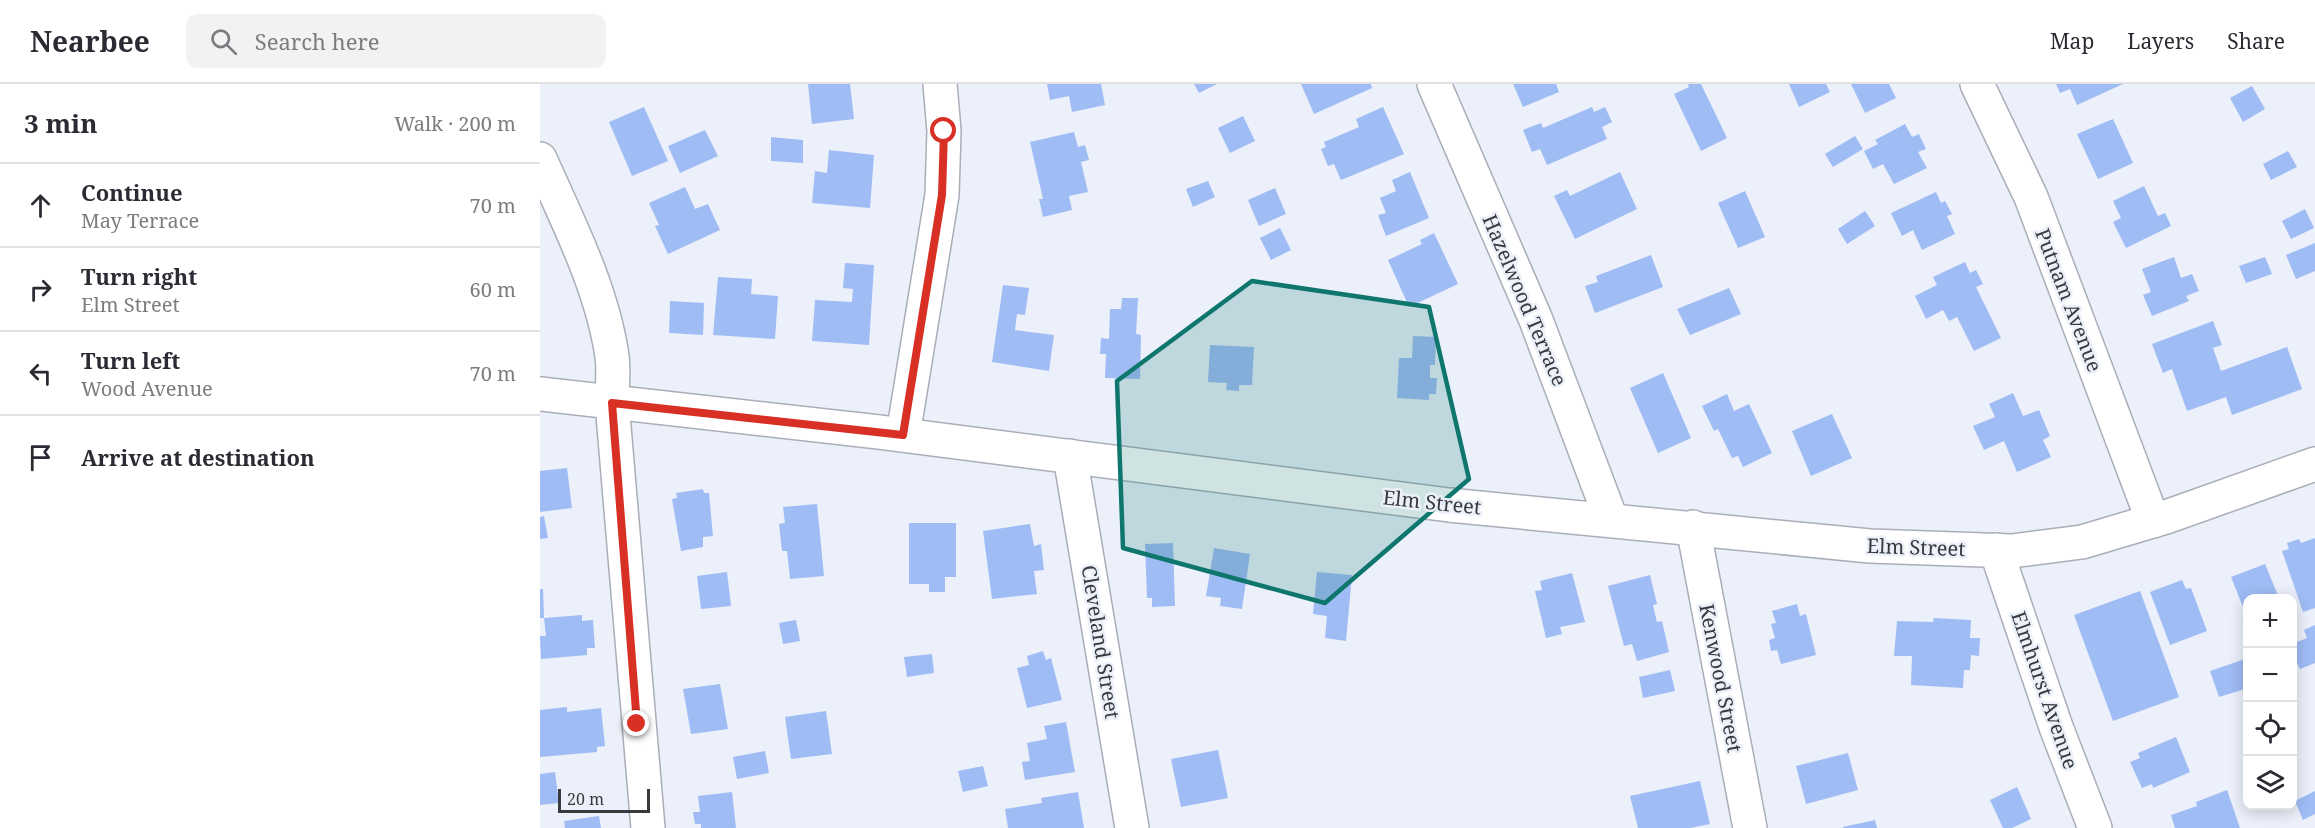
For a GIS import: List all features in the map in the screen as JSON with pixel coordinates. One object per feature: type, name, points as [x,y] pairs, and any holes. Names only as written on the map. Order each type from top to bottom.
[{"type":"street","points":[[903,435],[942,195],[944,131],[940,84]]},
{"type":"street","name":"Hazelwood Terrace","points":[[1434,84],[1536,320],[1611,519]]},
{"type":"street","name":"Putnam Avenue","points":[[1977,84],[2031,197],[2153,521]]},
{"type":"street","points":[[540,159],[579,247],[606,327],[612,359],[612,403],[648,828]]},
{"type":"street","name":"Elm Street","points":[[540,394],[903,435],[1449,505],[1870,546],[1996,550],[2082,542],[2153,521],[2315,464]]},
{"type":"street","name":"Cleveland Street","points":[[1070,456],[1132,828]]},
{"type":"street","name":"Kenwood Street","points":[[1693,527],[1750,828]]},
{"type":"street","name":"Elmhurst Avenue","points":[[1996,550],[2056,727],[2096,828]]},
{"type":"highlighted area","points":[[1252,281],[1429,307],[1469,479],[1325,603],[1123,548],[1117,381]]},
{"type":"building","points":[[808,84],[850,84],[854,119],[812,124]]},
{"type":"building","points":[[1047,84],[1101,84],[1105,105],[1072,112],[1069,96],[1050,100]]},
{"type":"building","points":[[1194,84],[1217,84],[1199,93]]},
{"type":"building","points":[[1301,84],[1371,84],[1372,88],[1314,114]]},
{"type":"building","points":[[1513,84],[1556,84],[1559,92],[1523,107]]},
{"type":"building","points":[[1688,84],[1701,84],[1727,138],[1701,151],[1674,94],[1689,87]]},
{"type":"building","points":[[1789,84],[1826,84],[1830,92],[1799,107]]},
{"type":"building","points":[[1851,84],[1889,84],[1896,98],[1865,113]]},
{"type":"building","points":[[2056,84],[2123,84],[2077,105],[2070,89],[2060,93]]},
{"type":"building","points":[[2252,86],[2265,109],[2243,122],[2230,98]]},
{"type":"building","points":[[644,107],[668,161],[632,176],[609,122]]},
{"type":"building","points":[[1383,107],[1404,154],[1341,180],[1334,164],[1328,166],[1321,149],[1326,147],[1324,142],[1359,127],[1356,119]]},
{"type":"building","points":[[1592,107],[1594,112],[1605,107],[1612,122],[1602,127],[1607,139],[1547,165],[1540,149],[1532,152],[1523,130],[1541,123],[1543,128]]},
{"type":"building","points":[[1243,116],[1255,141],[1230,153],[1218,128]]},
{"type":"building","points":[[2113,119],[2133,163],[2098,179],[2077,134]]},
{"type":"building","points":[[1905,124],[1912,137],[1919,134],[1926,149],[1918,152],[1927,168],[1894,184],[1883,164],[1873,169],[1864,151],[1878,144],[1875,140]]},
{"type":"building","points":[[705,130],[718,156],[680,173],[668,146]]},
{"type":"building","points":[[1074,132],[1078,147],[1085,145],[1089,160],[1081,162],[1088,192],[1069,196],[1072,210],[1043,217],[1039,199],[1043,199],[1030,142]]},
{"type":"building","points":[[1855,136],[1863,149],[1833,167],[1825,154]]},
{"type":"building","points":[[771,137],[803,140],[803,163],[771,161]]},
{"type":"building","points":[[829,150],[874,155],[870,208],[812,203],[815,171],[827,173]]},
{"type":"building","points":[[2288,151],[2297,167],[2271,180],[2263,164]]},
{"type":"building","points":[[1410,172],[1429,218],[1386,236],[1378,215],[1386,213],[1380,198],[1396,191],[1392,180]]},
{"type":"building","points":[[1620,172],[1637,209],[1575,239],[1554,196],[1567,190],[1570,196]]},
{"type":"building","points":[[1208,181],[1215,197],[1193,207],[1186,189]]},
{"type":"building","points":[[2144,186],[2158,216],[2165,213],[2171,226],[2126,248],[2113,222],[2121,218],[2113,201]]},
{"type":"building","points":[[685,187],[695,209],[708,204],[720,230],[668,254],[655,226],[659,225],[649,203]]},
{"type":"building","points":[[1275,188],[1286,214],[1259,226],[1248,200]]},
{"type":"building","points":[[1745,191],[1765,237],[1738,248],[1718,203]]},
{"type":"building","points":[[1936,192],[1941,203],[1945,201],[1952,214],[1947,216],[1955,234],[1922,250],[1913,230],[1902,236],[1891,213]]},
{"type":"building","points":[[2305,209],[2314,228],[2291,239],[2282,221]]},
{"type":"building","points":[[1865,211],[1875,226],[1847,244],[1838,229]]},
{"type":"building","points":[[1280,228],[1291,250],[1271,260],[1260,238]]},
{"type":"building","points":[[1434,233],[1458,284],[1409,307],[1388,260],[1422,244],[1420,240]]},
{"type":"building","points":[[2315,243],[2315,271],[2296,279],[2286,255]]},
{"type":"building","points":[[1651,255],[1663,287],[1595,313],[1585,286],[1598,282],[1596,276]]},
{"type":"building","points":[[2174,257],[2181,278],[2192,274],[2199,291],[2186,296],[2189,301],[2152,316],[2143,295],[2151,292],[2142,269]]},
{"type":"building","points":[[2265,257],[2272,274],[2246,283],[2239,266]]},
{"type":"building","points":[[1965,262],[1970,273],[1976,270],[1983,284],[1976,287],[2001,338],[1974,351],[1957,317],[1949,321],[1943,310],[1926,319],[1915,296],[1937,285],[1933,277]]},
{"type":"building","points":[[845,263],[874,265],[869,345],[812,341],[815,300],[852,302],[853,289],[843,288]]},
{"type":"building","points":[[718,277],[752,279],[751,294],[778,296],[775,339],[713,335]]},
{"type":"building","points":[[1003,285],[1029,288],[1025,315],[1017,314],[1015,330],[1054,335],[1049,371],[992,362]]},
{"type":"building","points":[[1729,288],[1741,314],[1690,335],[1677,309]]},
{"type":"building","points":[[1122,298],[1138,298],[1136,334],[1141,335],[1140,379],[1105,378],[1106,354],[1100,354],[1101,338],[1109,339],[1110,309],[1121,309]]},
{"type":"building","points":[[670,301],[704,303],[703,335],[669,333]]},
{"type":"building","points":[[2213,321],[2222,345],[2213,348],[2221,371],[2287,347],[2302,389],[2232,415],[2226,397],[2187,411],[2172,369],[2163,373],[2152,344]]},
{"type":"building","points":[[1413,336],[1436,337],[1435,365],[1430,365],[1430,378],[1437,378],[1436,394],[1429,394],[1429,400],[1397,398],[1399,358],[1412,358]]},
{"type":"building","points":[[1210,345],[1254,347],[1252,385],[1239,385],[1239,391],[1226,390],[1227,383],[1208,382]]},
{"type":"building","points":[[1663,373],[1691,438],[1658,453],[1630,388]]},
{"type":"building","points":[[2013,393],[2023,416],[2039,410],[2050,436],[2043,440],[2051,457],[2017,472],[2004,441],[1984,450],[1973,426],[1995,417],[1989,404]]},
{"type":"building","points":[[1727,394],[1734,411],[1749,404],[1772,453],[1743,467],[1738,456],[1732,458],[1718,429],[1714,431],[1702,406]]},
{"type":"building","points":[[1832,414],[1852,458],[1811,476],[1792,431]]},
{"type":"building","points":[[567,468],[572,508],[540,512],[540,471]]},
{"type":"building","points":[[703,489],[704,493],[709,493],[713,536],[703,537],[703,547],[681,551],[672,499],[677,498],[676,493]]},
{"type":"building","points":[[817,504],[824,576],[790,579],[787,551],[782,551],[779,524],[785,523],[783,507]]},
{"type":"building","points":[[544,516],[548,538],[540,539],[540,517]]},
{"type":"building","points":[[909,523],[956,523],[956,577],[945,577],[945,592],[929,592],[929,584],[909,584]]},
{"type":"building","points":[[1030,524],[1034,546],[1041,544],[1044,570],[1034,571],[1037,594],[992,599],[983,531]]},
{"type":"building","points":[[2315,538],[2315,608],[2303,612],[2282,551],[2289,549],[2287,543],[2299,539],[2301,543]]},
{"type":"building","points":[[1173,543],[1175,606],[1152,607],[1152,598],[1147,598],[1145,544]]},
{"type":"building","points":[[1214,548],[1250,554],[1242,609],[1220,606],[1221,598],[1206,596]]},
{"type":"building","points":[[2265,564],[2277,594],[2243,594],[2243,607],[2231,577]]},
{"type":"building","points":[[727,572],[731,606],[701,609],[697,576]]},
{"type":"building","points":[[1317,572],[1352,575],[1346,641],[1325,638],[1327,616],[1313,614]]},
{"type":"building","points":[[1572,573],[1585,622],[1560,627],[1562,634],[1546,638],[1535,591],[1542,590],[1540,581]]},
{"type":"building","points":[[1650,575],[1657,604],[1653,605],[1657,622],[1662,621],[1669,652],[1637,661],[1632,644],[1624,646],[1608,586]]},
{"type":"building","points":[[2182,580],[2186,589],[2191,588],[2207,631],[2170,645],[2150,592]]},
{"type":"building","points":[[540,589],[543,589],[544,618],[540,618]]},
{"type":"building","points":[[2140,591],[2179,697],[2113,721],[2074,615]]},
{"type":"building","points":[[1797,604],[1800,616],[1806,614],[1816,655],[1781,664],[1777,650],[1771,651],[1769,640],[1775,638],[1771,624],[1776,623],[1772,611]]},
{"type":"building","points":[[582,615],[582,621],[593,620],[595,648],[587,648],[587,655],[541,659],[540,636],[546,636],[544,618]]},
{"type":"building","points":[[1934,618],[1971,620],[1970,638],[1980,638],[1979,656],[1971,655],[1970,670],[1964,670],[1963,688],[1911,685],[1912,656],[1894,656],[1897,621],[1933,622]]},
{"type":"building","points":[[796,620],[800,641],[783,644],[779,623]]},
{"type":"building","points":[[2315,625],[2315,663],[2300,669],[2297,663],[2297,642],[2307,638],[2304,630]]},
{"type":"building","points":[[1043,651],[1046,660],[1051,658],[1062,700],[1027,708],[1017,668],[1029,665],[1027,656]]},
{"type":"building","points":[[932,654],[934,673],[907,677],[904,657]]},
{"type":"building","points":[[2243,660],[2243,690],[2219,697],[2210,671]]},
{"type":"building","points":[[1670,670],[1675,691],[1643,698],[1639,677]]},
{"type":"building","points":[[720,684],[728,729],[691,734],[683,689]]},
{"type":"building","points":[[567,707],[567,712],[601,708],[605,746],[597,747],[597,752],[540,757],[540,710]]},
{"type":"building","points":[[826,711],[832,754],[791,759],[785,717]]},
{"type":"building","points":[[1066,722],[1075,772],[1025,780],[1022,762],[1030,761],[1027,743],[1047,739],[1044,726]]},
{"type":"building","points":[[2176,737],[2190,772],[2153,788],[2152,784],[2142,788],[2130,762],[2140,758],[2138,753]]},
{"type":"building","points":[[1218,750],[1228,798],[1181,807],[1171,759]]},
{"type":"building","points":[[765,751],[769,773],[737,779],[733,757]]},
{"type":"building","points":[[1848,753],[1858,790],[1806,804],[1796,766]]},
{"type":"building","points":[[983,766],[988,786],[963,792],[958,771]]},
{"type":"building","points":[[555,772],[559,803],[540,805],[540,774]]},
{"type":"building","points":[[1700,781],[1710,824],[1690,828],[1638,828],[1630,796]]},
{"type":"building","points":[[2017,787],[2031,819],[2012,828],[2003,828],[1990,800]]},
{"type":"building","points":[[2227,790],[2240,828],[2175,828],[2171,815],[2197,806],[2196,802]]},
{"type":"building","points":[[2315,791],[2315,814],[2303,820],[2297,800]]},
{"type":"building","points":[[732,792],[736,828],[701,828],[701,824],[695,824],[693,812],[700,812],[698,796]]},
{"type":"building","points":[[1078,792],[1084,828],[1008,828],[1005,809],[1042,803],[1041,798]]},
{"type":"building","points":[[599,816],[601,828],[565,828],[564,821]]},
{"type":"building","points":[[1875,820],[1877,828],[1843,827]]},
{"type":"route","points":[[637,724],[612,403],[903,435],[942,195],[944,131]]}]
